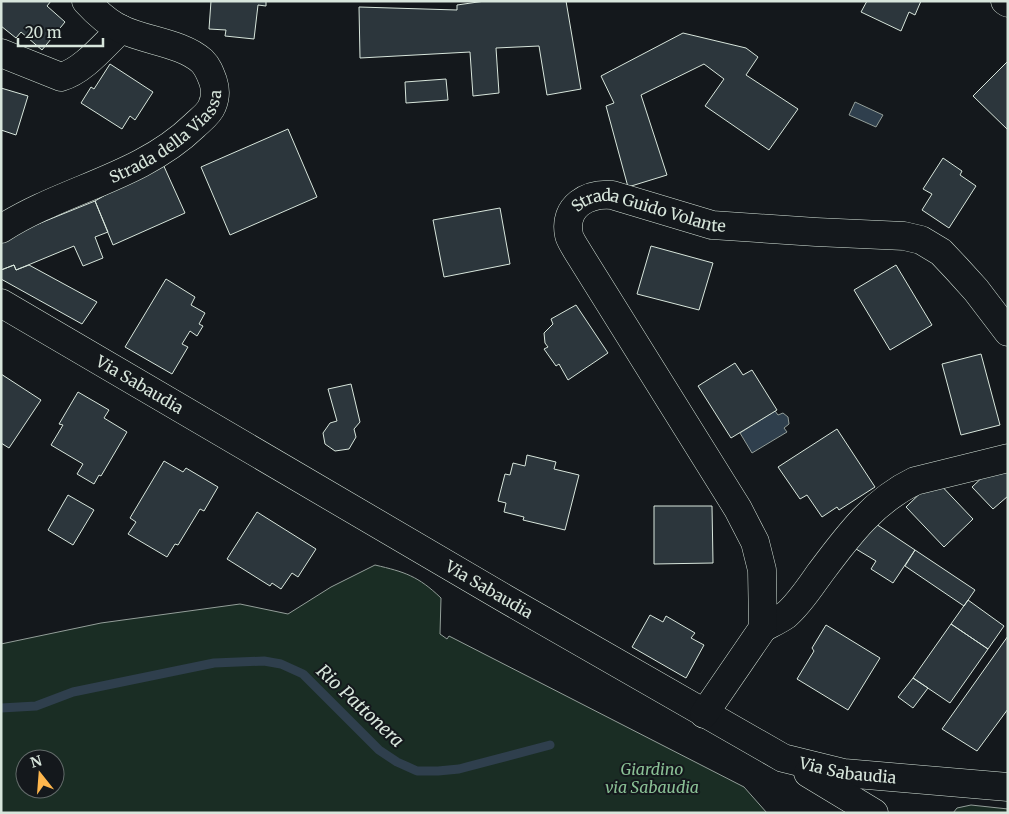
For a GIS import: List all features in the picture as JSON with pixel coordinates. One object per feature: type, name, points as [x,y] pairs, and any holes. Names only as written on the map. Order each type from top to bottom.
[{"type":"street","name":"Strada della Viassa","points":[[1,229],[150,158],[188,131],[212,109],[216,96],[214,86],[208,67],[201,60],[190,53],[121,29],[98,14],[86,1]]},
{"type":"street","points":[[1,53],[61,77],[69,75],[81,66],[121,29]]},
{"type":"street","name":"Strada Guido Volante","points":[[762,628],[762,570],[755,542],[738,509],[576,249],[569,236],[569,220],[573,209],[588,197],[600,194],[612,195],[712,225],[904,236],[921,240],[941,252],[976,290],[1008,332]]},
{"type":"street","name":"Via Sabaudia","points":[[1,303],[704,714],[783,758],[844,773],[1008,787]]},
{"type":"street","points":[[704,714],[762,628],[786,614],[810,587],[863,518],[875,507],[915,481],[1008,458]]},
{"type":"street","points":[[783,758],[874,813]]},
{"type":"green space","name":"Giardino via Sabaudia","points":[[375,565],[411,576],[441,598],[440,634],[447,639],[449,636],[744,787],[767,813],[1,813],[1,644],[101,623],[240,604],[288,614],[331,587]]},
{"type":"green space","points":[[971,805],[1008,809],[1008,813],[953,813],[957,808]]},
{"type":"water","points":[[855,102],[883,115],[876,127],[849,115]]},
{"type":"water","points":[[775,411],[778,415],[783,413],[788,417],[789,424],[784,428],[787,432],[752,453],[740,433]]},
{"type":"building","points":[[1,1],[51,1],[47,6],[65,22],[42,50],[21,32],[16,38],[1,26]]},
{"type":"building","points":[[211,1],[266,1],[266,6],[258,5],[254,39],[225,36],[226,30],[209,29]]},
{"type":"building","points":[[485,1],[566,1],[581,89],[547,95],[539,46],[496,48],[499,93],[473,96],[470,52],[360,58],[359,7],[457,10],[457,5]]},
{"type":"building","points":[[867,1],[921,1],[915,15],[909,12],[901,31],[861,12]]},
{"type":"building","points":[[683,33],[746,48],[758,57],[746,75],[798,109],[769,150],[705,106],[724,79],[704,64],[641,95],[667,175],[628,187],[606,106],[614,103],[601,76]]},
{"type":"building","points":[[1008,61],[1008,130],[973,96]]},
{"type":"building","points":[[110,64],[153,92],[135,120],[130,116],[122,129],[81,103],[91,87],[94,89]]},
{"type":"building","points":[[446,79],[448,100],[406,103],[405,82]]},
{"type":"building","points":[[1,88],[28,96],[16,135],[1,130]]},
{"type":"building","points":[[288,129],[317,197],[230,235],[201,167]]},
{"type":"building","points":[[943,158],[962,171],[960,175],[976,186],[949,228],[922,210],[932,194],[923,189]]},
{"type":"building","points":[[162,162],[185,213],[113,245],[95,201]]},
{"type":"building","points":[[95,201],[108,232],[95,237],[103,258],[83,266],[74,246],[16,270],[14,265],[1,270],[1,243],[4,242],[3,238]]},
{"type":"building","points":[[500,208],[510,264],[444,277],[433,220]]},
{"type":"building","points":[[651,246],[713,263],[699,310],[637,294]]},
{"type":"building","points":[[14,265],[16,270],[29,265],[97,302],[82,324],[1,279],[1,270]]},
{"type":"building","points":[[896,265],[932,325],[890,350],[854,290]]},
{"type":"building","points":[[166,279],[195,297],[191,305],[205,313],[199,324],[203,326],[197,336],[190,331],[182,344],[188,347],[172,374],[125,347]]},
{"type":"building","points":[[576,305],[608,353],[568,380],[559,364],[556,366],[544,349],[548,347],[545,343],[544,333],[553,324],[551,319]]},
{"type":"building","points":[[981,354],[1000,425],[961,435],[942,364]]},
{"type":"building","points":[[735,363],[743,375],[752,370],[777,410],[731,438],[698,386]]},
{"type":"building","points":[[1,374],[41,400],[9,448],[1,443]]},
{"type":"building","points":[[351,384],[360,422],[354,429],[356,437],[349,449],[335,451],[325,444],[323,433],[330,423],[337,421],[328,389]]},
{"type":"building","points":[[78,392],[109,410],[104,418],[127,432],[101,476],[99,475],[94,484],[77,474],[83,464],[51,445],[63,425],[59,424]]},
{"type":"building","points":[[837,429],[875,487],[839,510],[837,507],[822,517],[807,495],[800,499],[778,467]]},
{"type":"building","points":[[527,455],[556,462],[554,469],[579,475],[565,530],[523,520],[524,517],[504,512],[506,503],[498,501],[505,474],[510,475],[513,463],[525,466]]},
{"type":"building","points":[[164,461],[183,472],[186,468],[218,487],[204,511],[200,509],[178,545],[175,544],[167,557],[128,534],[136,522],[130,518]]},
{"type":"building","points":[[1008,463],[1008,496],[993,509],[972,487],[988,472]]},
{"type":"building","points":[[935,479],[973,519],[944,547],[906,507]]},
{"type":"building","points":[[68,495],[94,510],[73,545],[48,530]]},
{"type":"building","points":[[654,506],[712,506],[713,563],[654,564]]},
{"type":"building","points":[[257,512],[316,549],[298,577],[292,573],[281,589],[272,583],[270,586],[227,559]]},
{"type":"building","points":[[873,522],[915,550],[893,583],[871,569],[876,561],[856,549]]},
{"type":"building","points":[[915,550],[975,590],[964,606],[905,566]]},
{"type":"building","points":[[968,600],[1004,626],[988,649],[951,624]]},
{"type":"building","points":[[650,615],[663,622],[666,616],[695,633],[691,638],[704,645],[686,678],[632,647]]},
{"type":"building","points":[[951,624],[988,649],[950,703],[913,678]]},
{"type":"building","points":[[826,625],[880,658],[848,710],[797,679],[814,651],[812,648]]},
{"type":"building","points":[[1008,636],[1008,709],[977,751],[942,729]]},
{"type":"building","points":[[913,678],[928,688],[913,708],[898,697]]},
{"type":"waterway","name":"Rio Pattonera","points":[[1,708],[36,706],[73,692],[214,663],[264,661],[281,664],[303,674],[379,750],[397,762],[417,771],[459,769],[550,745]]}]
